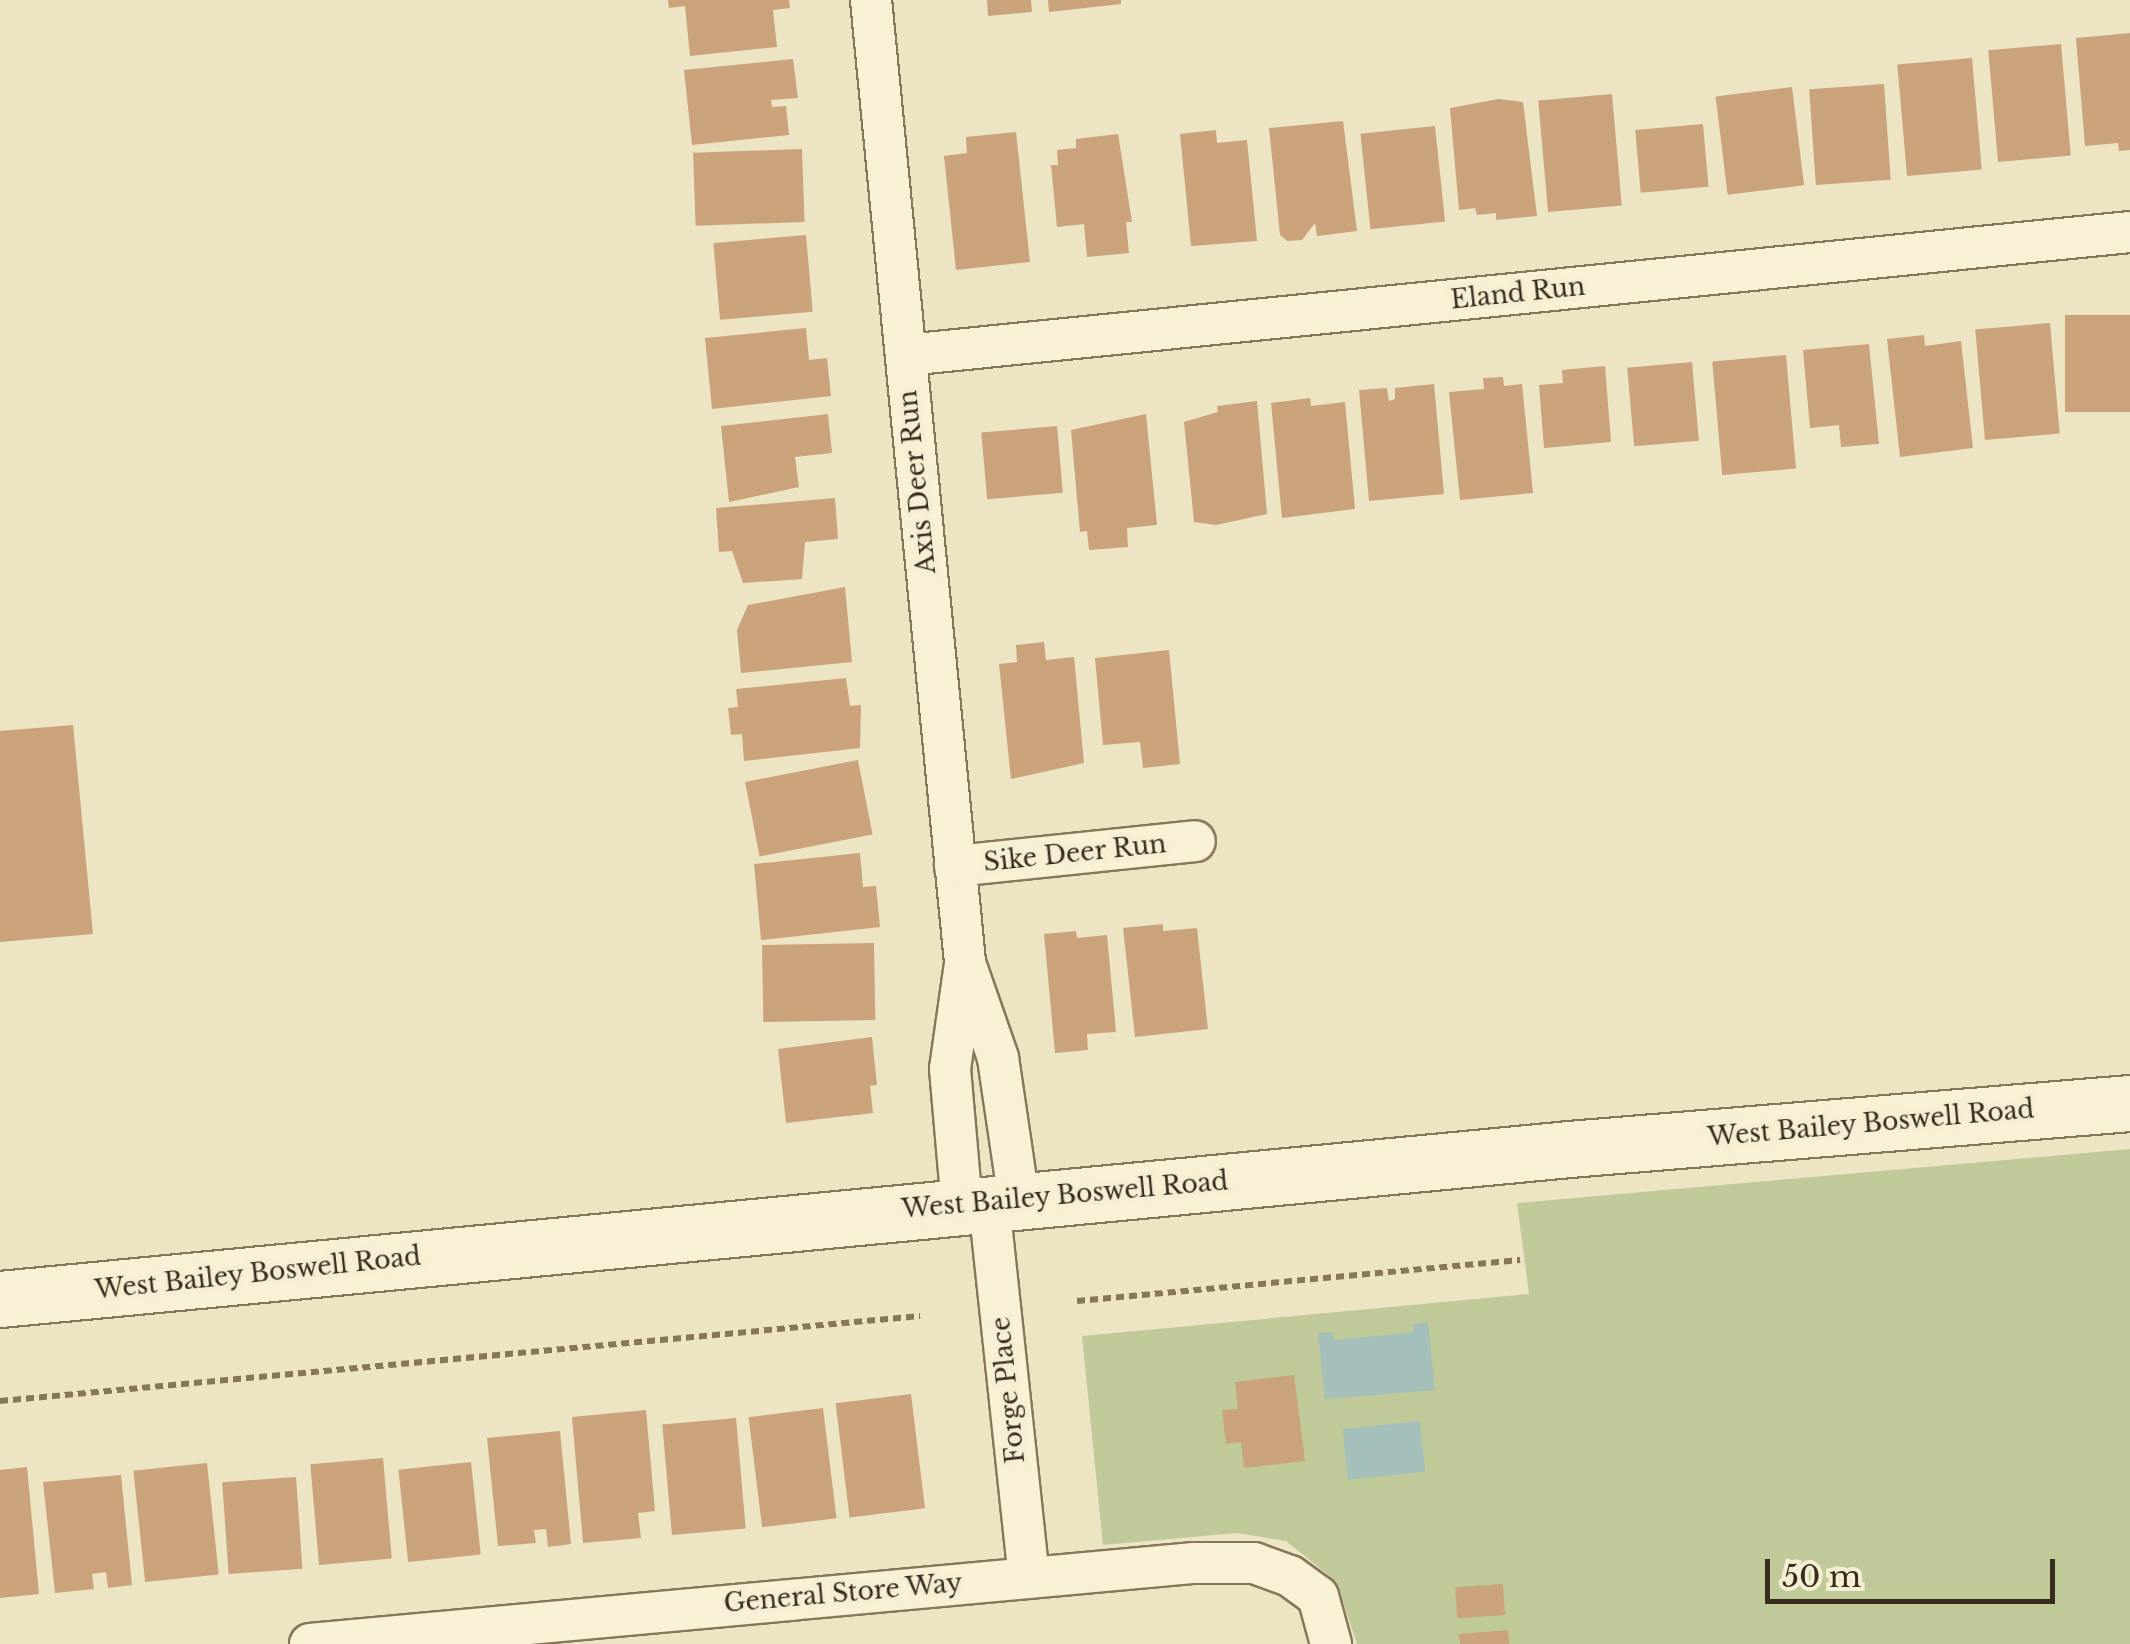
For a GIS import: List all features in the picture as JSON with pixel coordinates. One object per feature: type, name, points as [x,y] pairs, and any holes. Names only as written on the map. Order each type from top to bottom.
[{"type":"main road","name":"West Bailey Boswell Road","points":[[0,1299],[990,1203],[2130,1103]]},
{"type":"street","name":"Axis Deer Run","points":[[871,0],[965,963],[998,1058],[990,1203]]},
{"type":"street","name":"Eland Run","points":[[906,355],[2130,232]]},
{"type":"street","name":"Sike Deer Run","points":[[955,866],[1194,841]]},
{"type":"street","name":"Axis Deer Run","points":[[965,963],[950,1070],[990,1203]]},
{"type":"street","name":"Forge Place","points":[[990,1203],[1029,1577]]},
{"type":"street","name":"General Store Way","points":[[310,1644],[1029,1577],[1254,1564],[1318,1596],[1331,1644]]},
{"type":"path","points":[[1078,1302],[1520,1260]]},
{"type":"path","points":[[0,1401],[920,1316]]},
{"type":"green space","points":[[2130,1149],[2130,1644],[1357,1644],[1336,1581],[1286,1541],[1237,1533],[1103,1545],[1082,1336],[1529,1294],[1517,1203]]},
{"type":"water","points":[[1428,1322],[1435,1390],[1325,1399],[1318,1333],[1333,1332],[1334,1340],[1414,1332],[1413,1324]]},
{"type":"water","points":[[1420,1421],[1425,1472],[1348,1480],[1342,1429]]},
{"type":"building","points":[[668,0],[789,0],[790,8],[773,10],[777,47],[690,56],[685,6],[669,8]]},
{"type":"building","points":[[987,0],[1031,0],[1032,12],[988,16]]},
{"type":"building","points":[[1048,0],[1121,0],[1121,4],[1049,12]]},
{"type":"building","points":[[2130,33],[2130,150],[2119,151],[2118,143],[2085,146],[2076,38]]},
{"type":"building","points":[[2061,44],[2071,156],[1998,162],[1988,50]]},
{"type":"building","points":[[1972,58],[1982,170],[1907,176],[1897,65]]},
{"type":"building","points":[[793,59],[798,98],[771,100],[772,107],[786,106],[789,135],[692,145],[684,70]]},
{"type":"building","points":[[1884,84],[1891,180],[1816,185],[1809,89]]},
{"type":"building","points":[[1792,87],[1804,185],[1728,195],[1716,96]]},
{"type":"building","points":[[1612,94],[1622,206],[1548,212],[1538,100]]},
{"type":"building","points":[[1499,99],[1523,102],[1537,216],[1496,220],[1496,213],[1477,215],[1475,208],[1459,210],[1450,108]]},
{"type":"building","points":[[1343,121],[1357,231],[1317,236],[1315,223],[1302,240],[1287,241],[1280,235],[1269,128]]},
{"type":"building","points":[[1703,124],[1708,187],[1641,193],[1635,130]]},
{"type":"building","points":[[1435,126],[1445,221],[1370,229],[1360,134]]},
{"type":"building","points":[[1216,130],[1217,143],[1247,140],[1257,241],[1191,246],[1180,134]]},
{"type":"building","points":[[1016,132],[1030,262],[956,270],[944,156],[967,153],[966,137]]},
{"type":"building","points":[[1118,134],[1132,222],[1126,222],[1129,253],[1087,257],[1084,224],[1057,227],[1051,165],[1058,165],[1057,150],[1076,148],[1076,139]]},
{"type":"building","points":[[802,149],[805,222],[696,226],[693,153]]},
{"type":"building","points":[[806,235],[813,312],[720,320],[713,243]]},
{"type":"building","points":[[2065,315],[2130,315],[2130,412],[2065,412]]},
{"type":"building","points":[[2050,323],[2060,434],[1985,440],[1975,330]]},
{"type":"building","points":[[806,328],[809,360],[827,358],[831,396],[712,409],[705,338]]},
{"type":"building","points":[[1924,335],[1925,346],[1961,341],[1973,448],[1900,457],[1887,339]]},
{"type":"building","points":[[1869,344],[1879,444],[1841,447],[1839,425],[1810,428],[1803,350]]},
{"type":"building","points":[[1786,355],[1796,469],[1722,475],[1712,361]]},
{"type":"building","points":[[1692,362],[1699,441],[1634,446],[1627,368]]},
{"type":"building","points":[[1605,366],[1611,442],[1544,448],[1539,385],[1563,383],[1562,370]]},
{"type":"building","points":[[1503,377],[1504,386],[1522,384],[1533,493],[1460,500],[1449,392],[1484,389],[1483,378]]},
{"type":"building","points":[[1434,384],[1444,494],[1369,501],[1359,390],[1387,388],[1389,401],[1395,399],[1395,388]]},
{"type":"building","points":[[1310,398],[1311,406],[1345,402],[1355,509],[1282,518],[1271,403]]},
{"type":"building","points":[[1257,401],[1267,514],[1216,525],[1194,522],[1184,422],[1218,412],[1217,406]]},
{"type":"building","points":[[828,414],[832,453],[795,457],[799,487],[729,502],[721,426]]},
{"type":"building","points":[[1146,414],[1157,525],[1127,528],[1128,547],[1089,550],[1087,531],[1080,532],[1071,430]]},
{"type":"building","points":[[1057,426],[1063,493],[987,499],[981,433]]},
{"type":"building","points":[[835,498],[838,539],[805,542],[802,579],[743,583],[732,551],[719,552],[716,508]]},
{"type":"building","points":[[845,587],[852,662],[741,673],[737,630],[748,605]]},
{"type":"building","points":[[1044,642],[1046,660],[1074,657],[1084,763],[1011,779],[999,664],[1017,662],[1016,645]]},
{"type":"building","points":[[1169,650],[1180,764],[1143,768],[1140,742],[1103,745],[1095,658]]},
{"type":"building","points":[[846,678],[850,706],[861,705],[860,748],[744,761],[742,734],[731,735],[728,708],[738,707],[736,689]]},
{"type":"building","points":[[73,725],[93,934],[0,942],[0,731]]},
{"type":"building","points":[[858,760],[873,835],[760,857],[745,782]]},
{"type":"building","points":[[860,853],[863,887],[876,886],[880,927],[761,940],[754,864]]},
{"type":"building","points":[[1163,924],[1163,931],[1197,928],[1208,1029],[1135,1037],[1123,928]]},
{"type":"building","points":[[1076,931],[1077,938],[1107,935],[1116,1032],[1087,1034],[1088,1050],[1055,1053],[1044,934]]},
{"type":"building","points":[[874,943],[875,1020],[763,1022],[762,945]]},
{"type":"building","points":[[872,1037],[877,1085],[870,1086],[873,1113],[786,1123],[778,1049]]},
{"type":"building","points":[[1294,1375],[1305,1461],[1244,1468],[1241,1442],[1226,1444],[1222,1410],[1238,1409],[1235,1382]]},
{"type":"building","points":[[911,1394],[925,1508],[850,1517],[836,1403]]},
{"type":"building","points":[[823,1408],[837,1518],[762,1527],[749,1417]]},
{"type":"building","points":[[646,1410],[655,1511],[638,1513],[641,1538],[583,1543],[572,1417]]},
{"type":"building","points":[[736,1418],[746,1529],[672,1535],[662,1424]]},
{"type":"building","points":[[560,1431],[571,1544],[548,1547],[546,1529],[534,1530],[536,1543],[498,1546],[487,1438]]},
{"type":"building","points":[[383,1458],[392,1559],[319,1565],[310,1464]]},
{"type":"building","points":[[471,1462],[481,1554],[408,1562],[398,1470]]},
{"type":"building","points":[[207,1463],[219,1574],[145,1582],[133,1471]]},
{"type":"building","points":[[27,1467],[39,1594],[0,1598],[0,1470]]},
{"type":"building","points":[[121,1475],[132,1585],[108,1588],[106,1572],[92,1574],[94,1589],[55,1593],[43,1482]]},
{"type":"building","points":[[296,1477],[302,1569],[229,1574],[222,1482]]},
{"type":"building","points":[[1503,1584],[1505,1615],[1457,1618],[1455,1587]]},
{"type":"building","points":[[1508,1630],[1509,1644],[1460,1644],[1459,1634]]}]
